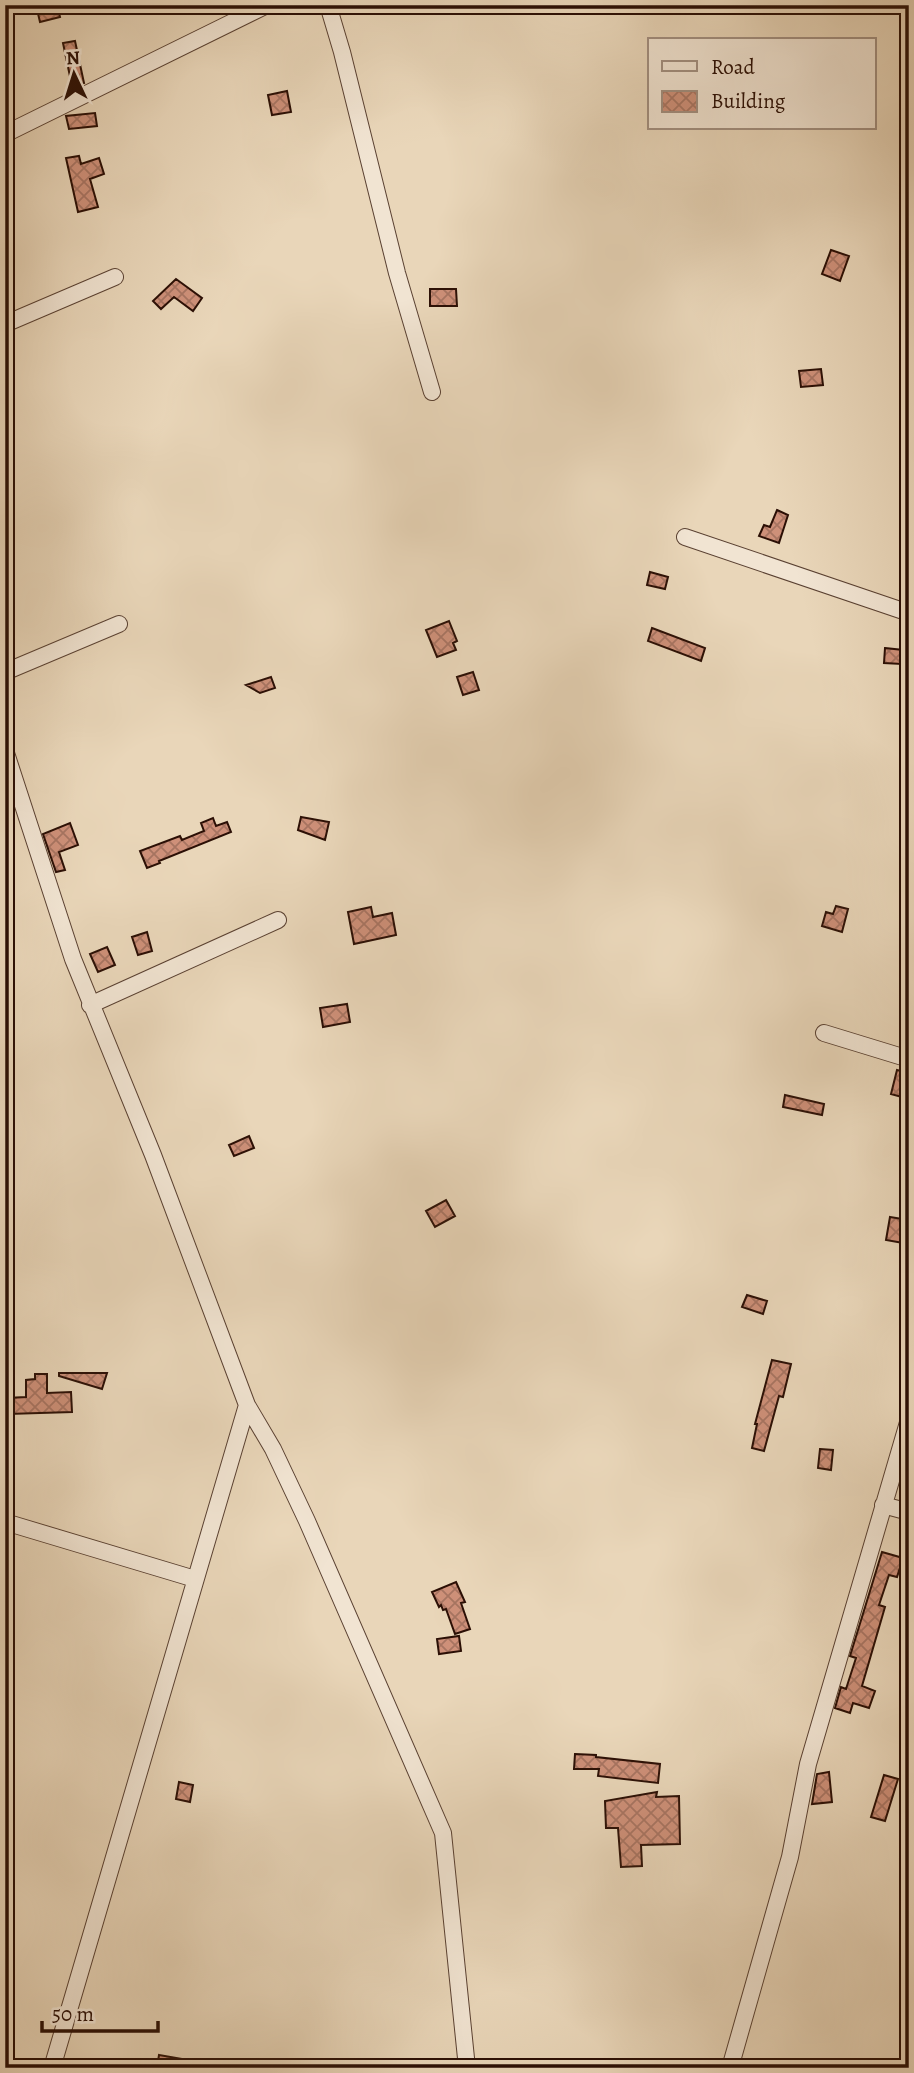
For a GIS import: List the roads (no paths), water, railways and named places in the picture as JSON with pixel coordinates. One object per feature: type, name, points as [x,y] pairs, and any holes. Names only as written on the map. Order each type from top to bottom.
[{"type":"street","points":[[5,134],[267,5]]},
{"type":"street","points":[[328,5],[397,273],[432,392]]},
{"type":"street","points":[[5,324],[115,277]]},
{"type":"street","points":[[685,537],[909,613]]},
{"type":"street","points":[[5,672],[119,624]]},
{"type":"street","points":[[5,750],[73,959],[153,1156],[247,1405],[273,1450],[307,1521],[443,1833],[467,2068]]},
{"type":"street","points":[[90,1005],[278,920]]},
{"type":"street","points":[[824,1033],[909,1059]]},
{"type":"street","points":[[52,2068],[247,1405]]},
{"type":"street","points":[[730,2068],[790,1857],[808,1764],[909,1419]]},
{"type":"street","points":[[883,1505],[909,1513]]},
{"type":"street","points":[[5,1522],[195,1579]]}]
